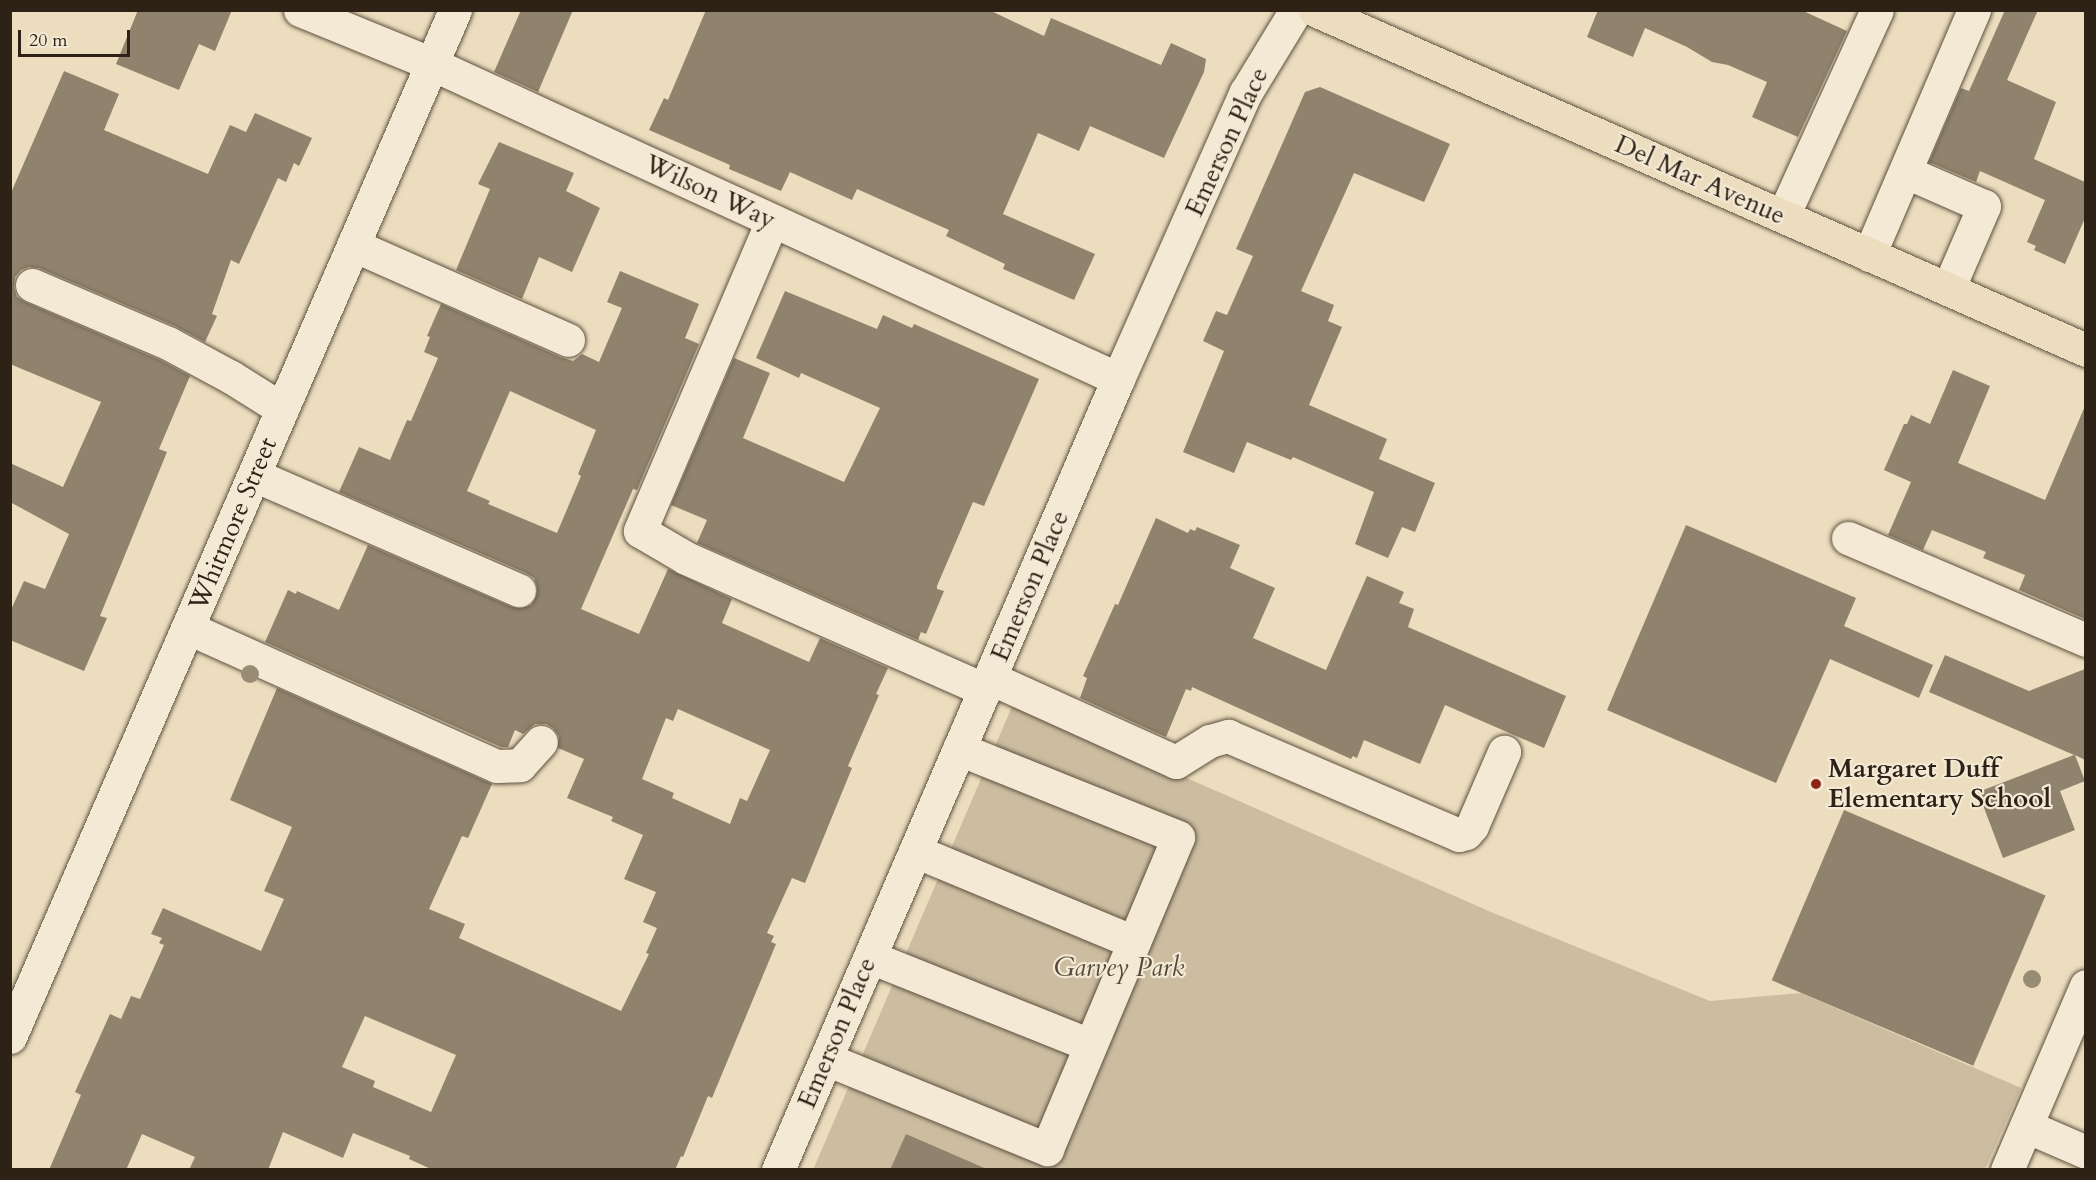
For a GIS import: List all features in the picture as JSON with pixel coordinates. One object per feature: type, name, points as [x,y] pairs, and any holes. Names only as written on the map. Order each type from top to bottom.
[{"type":"main road","name":"Del Mar Avenue","points":[[1315,10],[2085,350]]},
{"type":"street","name":"Wilson Way","points":[[300,10],[432,64],[1118,380]]},
{"type":"street","name":"Whitmore Street","points":[[10,1037],[455,10]]},
{"type":"street","name":"Emerson Place","points":[[778,1170],[1118,380],[1246,92],[1296,10]]},
{"type":"street","points":[[1783,216],[1877,10]]},
{"type":"street","points":[[1869,255],[1974,10]]},
{"type":"street","points":[[1906,172],[1984,206],[1948,289]]},
{"type":"street","points":[[772,221],[640,531],[686,558],[1176,762],[1210,741],[1227,736],[1459,835],[1466,833],[1472,826],[1504,752]]},
{"type":"street","points":[[353,245],[568,340]]},
{"type":"street","points":[[32,285],[168,344],[231,377],[282,410]]},
{"type":"street","points":[[254,475],[519,590]]},
{"type":"street","points":[[1848,538],[2085,640]]},
{"type":"street","points":[[188,628],[497,766],[520,765],[541,742]]},
{"type":"street","points":[[826,1059],[1047,1149],[1178,837],[959,749]]},
{"type":"street","points":[[915,851],[1134,942]]},
{"type":"street","points":[[870,957],[1090,1046]]},
{"type":"street","points":[[2007,1170],[2085,986]]},
{"type":"street","points":[[2026,1126],[2085,1152]]},
{"type":"green space","name":"Garvey Park","points":[[1014,702],[1491,912],[1710,1001],[1801,993],[2021,1088],[1985,1169],[813,1170]]},
{"type":"building","points":[[138,10],[232,10],[215,51],[199,44],[179,90],[116,64]]},
{"type":"building","points":[[521,10],[573,10],[538,92],[494,72]]},
{"type":"building","points":[[706,10],[989,10],[1044,36],[1051,18],[1161,65],[1171,43],[1206,59],[1204,72],[1164,158],[1090,126],[1079,151],[1038,133],[1003,214],[1095,254],[1074,300],[1003,269],[1005,264],[946,236],[949,230],[857,189],[852,200],[790,172],[781,191],[729,169],[730,165],[649,130],[664,98],[668,100]]},
{"type":"building","points":[[1598,10],[1801,10],[1847,31],[1798,137],[1752,117],[1767,82],[1728,65],[1712,62],[1687,47],[1645,28],[1633,57],[1587,37]]},
{"type":"building","points":[[2005,10],[2038,10],[2007,80],[2056,102],[2034,159],[2085,182],[2085,218],[2065,264],[2034,250],[2036,246],[2027,242],[2045,200],[1980,171],[1976,182],[1929,162],[1961,88],[1969,91]]},
{"type":"building","points":[[64,71],[119,94],[104,130],[208,174],[230,125],[246,132],[255,113],[312,138],[299,166],[294,163],[286,182],[278,178],[239,264],[231,260],[212,314],[217,316],[205,342],[175,326],[39,268],[29,267],[21,270],[15,277],[14,288],[17,297],[25,302],[160,360],[190,376],[159,449],[167,452],[100,616],[107,618],[84,671],[10,640],[10,612],[24,581],[45,589],[69,534],[10,502],[10,463],[63,487],[101,402],[10,364],[10,195]]},
{"type":"building","points":[[1320,87],[1450,144],[1424,202],[1354,173],[1301,291],[1334,305],[1328,321],[1342,327],[1309,405],[1387,439],[1379,459],[1435,483],[1415,532],[1402,527],[1388,558],[1355,544],[1374,492],[1293,457],[1291,460],[1247,442],[1234,473],[1183,452],[1224,351],[1203,341],[1216,311],[1227,315],[1253,256],[1236,249],[1305,92]]},
{"type":"building","points":[[499,142],[574,173],[566,191],[600,208],[572,272],[539,257],[522,299],[456,270],[490,189],[478,184]]},
{"type":"building","points":[[620,271],[699,304],[685,338],[699,344],[637,490],[633,489],[581,609],[639,634],[668,569],[732,599],[722,623],[809,662],[820,638],[888,668],[876,694],[879,695],[848,766],[852,768],[805,883],[792,878],[767,933],[774,936],[771,942],[776,944],[712,1098],[708,1096],[683,1157],[681,1156],[675,1170],[433,1170],[409,1159],[410,1156],[353,1133],[343,1158],[283,1132],[268,1170],[189,1170],[195,1157],[142,1134],[126,1170],[49,1170],[81,1095],[75,1092],[110,1014],[121,1019],[131,996],[140,999],[164,945],[159,943],[162,938],[151,934],[163,908],[261,951],[284,899],[264,891],[292,827],[230,800],[277,688],[492,784],[468,838],[462,836],[429,909],[465,924],[459,938],[621,1011],[649,954],[646,953],[657,928],[643,922],[656,892],[624,879],[643,835],[611,821],[613,817],[567,798],[584,759],[558,748],[559,736],[553,728],[546,724],[535,724],[523,734],[515,730],[508,747],[501,747],[265,642],[288,590],[296,594],[297,591],[339,610],[368,545],[512,607],[522,608],[531,605],[536,597],[537,587],[534,578],[526,573],[339,492],[359,447],[390,460],[407,420],[411,421],[438,358],[424,352],[430,337],[427,336],[441,304],[560,357],[573,361],[582,354],[599,362],[622,308],[607,302]],"holes":[[[510,391],[596,430],[578,474],[581,476],[557,533],[488,504],[490,501],[467,491]],[[678,709],[770,750],[747,801],[740,798],[730,824],[672,798],[674,793],[642,779],[666,718],[673,721]],[[365,1016],[456,1055],[431,1112],[373,1087],[375,1081],[342,1067]]]},
{"type":"building","points":[[785,291],[877,329],[883,315],[912,328],[914,324],[1039,379],[984,506],[973,502],[937,586],[937,589],[944,591],[926,634],[921,632],[918,640],[697,543],[707,520],[671,505],[734,358],[770,373],[743,438],[844,482],[880,408],[801,373],[799,378],[756,358]]},
{"type":"building","points":[[1953,370],[1990,386],[1958,463],[2045,500],[2085,406],[2085,619],[2019,590],[2025,575],[1983,558],[1986,552],[1932,530],[1923,550],[1888,535],[1911,482],[1884,470],[1904,424],[1907,424],[1911,415],[1930,424]]},
{"type":"building","points":[[1156,518],[1188,533],[1190,529],[1195,531],[1197,527],[1240,545],[1230,568],[1275,588],[1253,638],[1326,670],[1367,576],[1404,592],[1399,603],[1414,609],[1408,627],[1566,696],[1544,748],[1445,705],[1420,764],[1364,740],[1357,758],[1353,756],[1351,759],[1192,687],[1191,691],[1186,689],[1166,737],[1080,698],[1087,678],[1083,676],[1115,604],[1118,605]]},
{"type":"building","points":[[1686,525],[1856,598],[1844,626],[1933,665],[1919,698],[1830,659],[1776,783],[1607,710]]},
{"type":"building","points":[[1945,655],[2029,691],[2085,669],[2085,760],[2075,755],[2085,781],[2060,791],[2075,830],[2003,858],[1978,792],[2074,755],[1929,692]]},
{"type":"building","points":[[1844,810],[2046,896],[1973,1066],[1772,980]]},
{"type":"building","points":[[906,1134],[989,1170],[890,1170]]},
{"type":"place","name":"Margaret Duff Elementary School","points":[[1816,784]]}]
